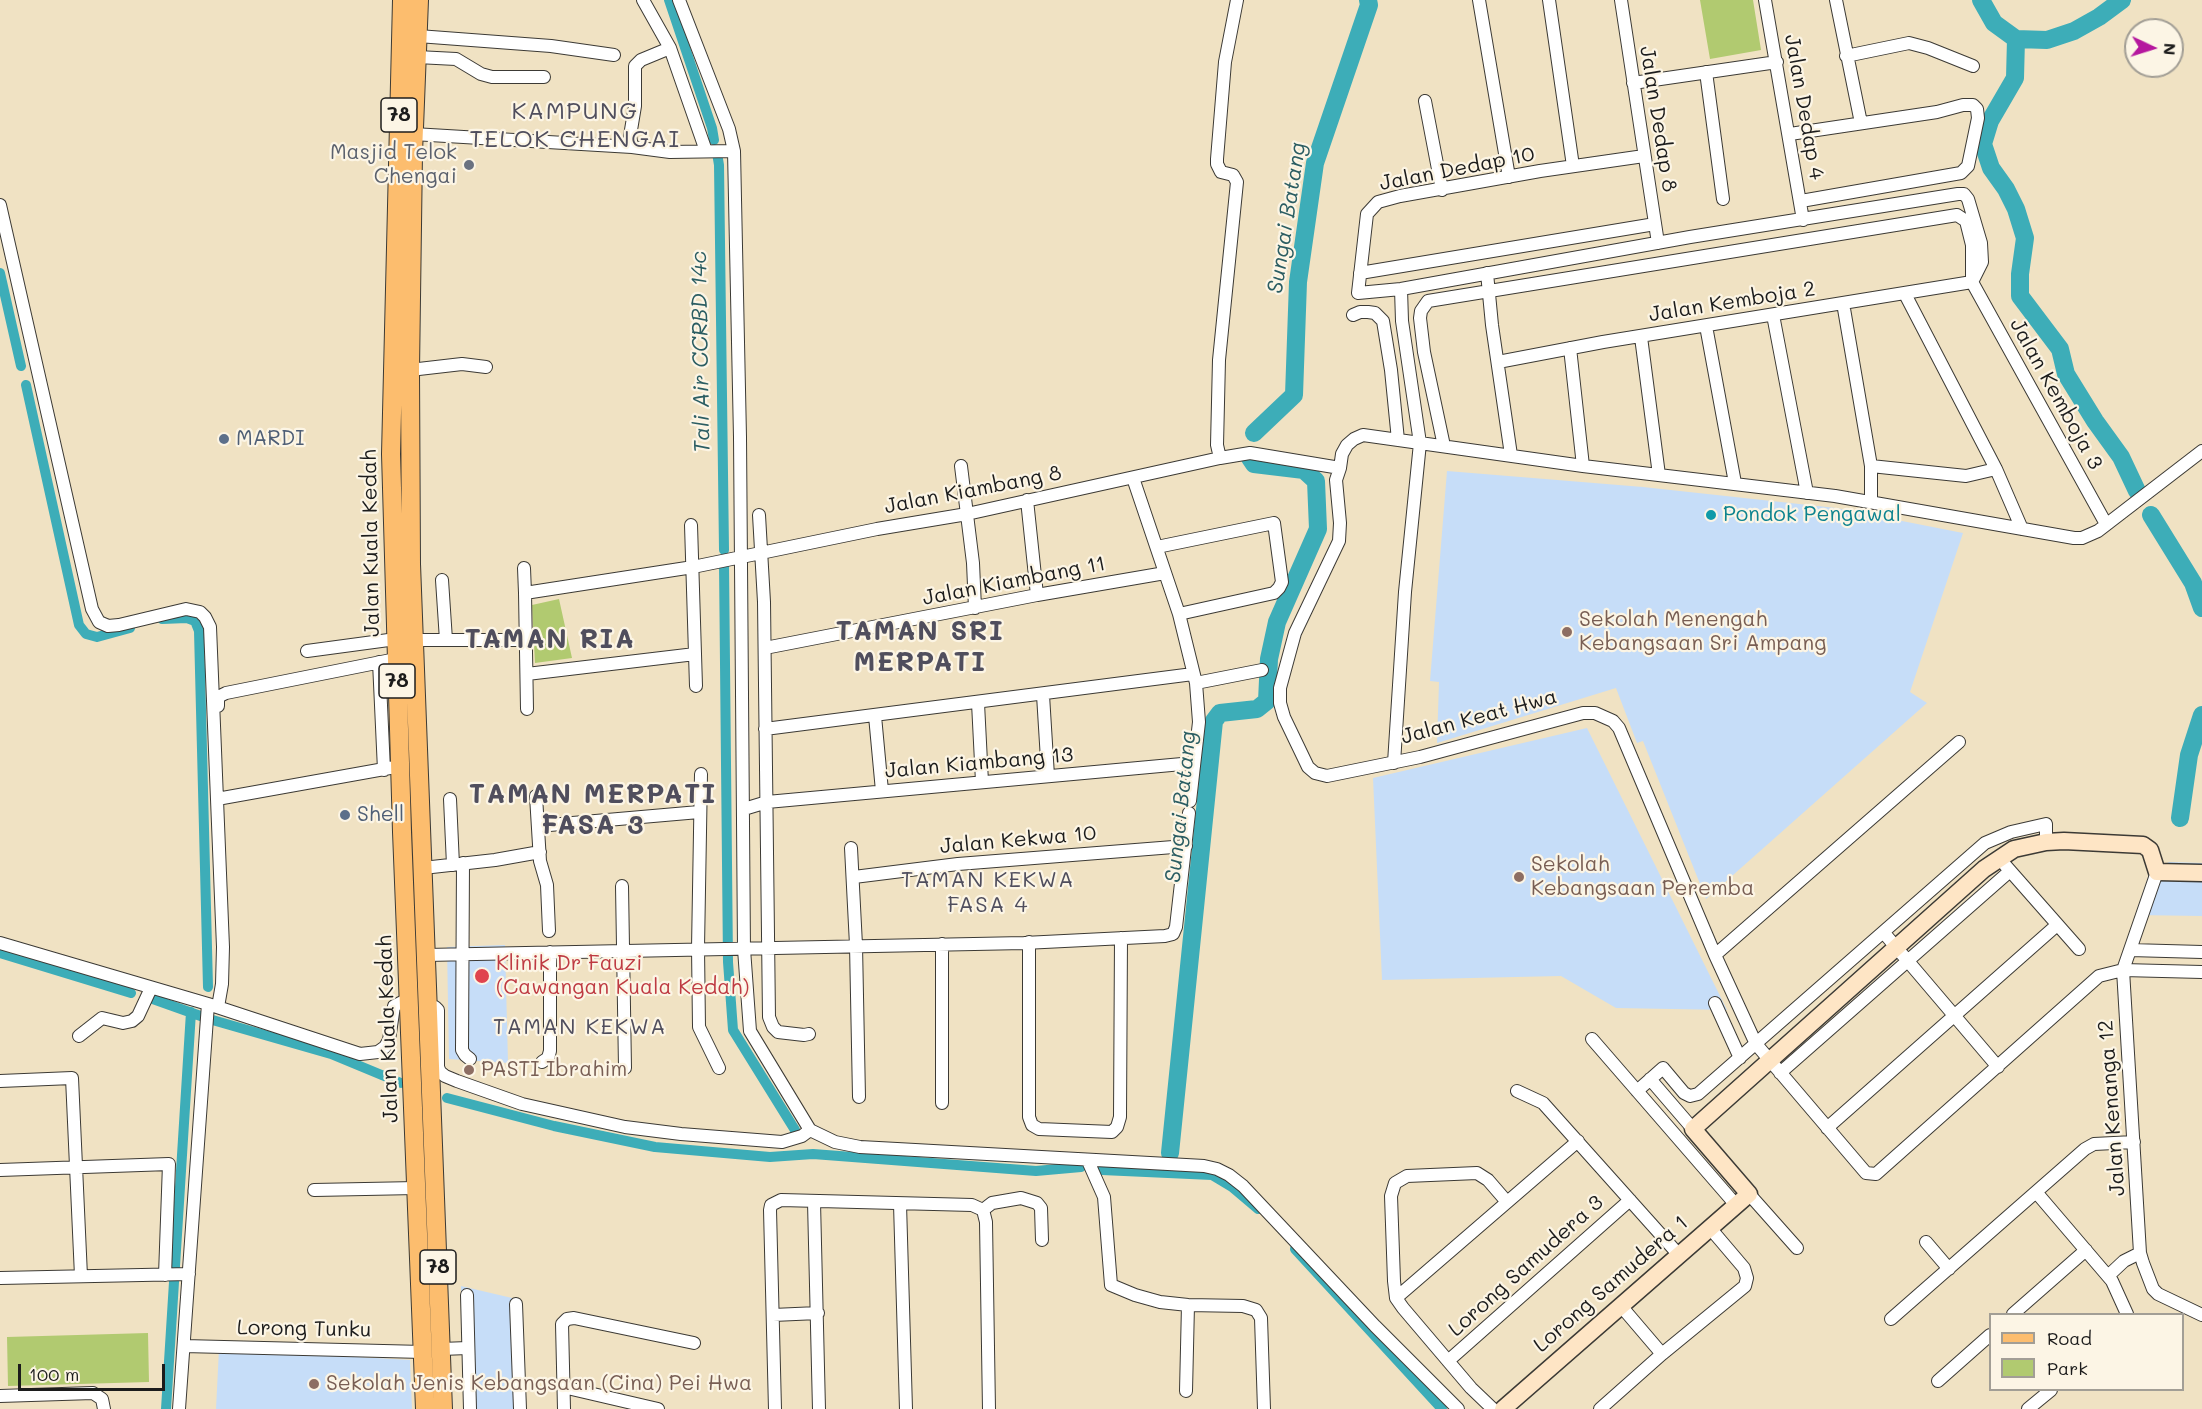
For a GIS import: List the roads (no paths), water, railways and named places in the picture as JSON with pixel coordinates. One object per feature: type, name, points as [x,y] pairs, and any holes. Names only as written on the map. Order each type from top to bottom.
[{"type":"main road","name":"Jalan Kuala Kedah","points":[[402,0],[391,454],[396,639],[388,661],[392,768],[402,790],[410,998],[433,1126],[432,1350],[425,1409]]},
{"type":"main road","name":"Jalan Kuala Kedah","points":[[419,0],[413,134],[410,505],[429,1007],[414,1127],[416,1188],[432,1350],[443,1409]]},
{"type":"main road","points":[[395,230],[398,220],[400,158],[404,153],[413,153]]},
{"type":"main road","points":[[402,790],[406,764],[404,645],[405,640],[414,640]]},
{"type":"street","points":[[643,0],[670,48],[706,152]]},
{"type":"street","points":[[679,0],[729,129],[734,151],[744,809],[740,949],[750,1031],[810,1130],[835,1142],[860,1147],[1204,1166],[1217,1169],[1243,1186],[1375,1326],[1458,1409]]},
{"type":"street","points":[[1220,458],[1217,439],[1220,360],[1237,182],[1233,176],[1221,172],[1217,159],[1225,62],[1238,0]]},
{"type":"street","points":[[1479,0],[1509,177]]},
{"type":"street","points":[[1549,0],[1573,166]]},
{"type":"street","name":"Jalan Dedap 8","points":[[1621,0],[1658,243]]},
{"type":"street","name":"Jalan Dedap 4","points":[[1765,0],[1790,134],[1803,220]]},
{"type":"street","points":[[1836,0],[1861,123]]},
{"type":"street","points":[[418,36],[551,46],[614,55]]},
{"type":"street","points":[[1846,56],[1909,43],[1973,66]]},
{"type":"street","points":[[632,147],[630,136],[635,106],[635,66],[641,60],[670,48]]},
{"type":"street","points":[[417,57],[456,59],[481,74],[492,77],[544,77]]},
{"type":"street","points":[[1633,83],[1777,62]]},
{"type":"street","points":[[1706,72],[1724,199]]},
{"type":"street","points":[[1425,101],[1442,190]]},
{"type":"street","points":[[1790,134],[1971,105],[1976,106],[1978,113],[1968,166],[1961,173],[1801,201]]},
{"type":"street","points":[[413,134],[632,147],[670,152],[734,151]]},
{"type":"street","name":"Jalan Dedap 10","points":[[1401,289],[1358,293],[1367,214],[1378,202],[1509,177],[1644,156]]},
{"type":"street","points":[[1394,763],[1405,592],[1420,443],[1402,321],[1401,289],[1658,243],[1964,194],[1974,214],[1981,243],[1982,262],[1972,282]]},
{"type":"street","points":[[0,205],[92,609],[99,622],[108,626],[119,626],[186,609],[200,612],[205,616],[210,627],[222,984],[213,1011],[176,1274]]},
{"type":"street","points":[[1444,446],[1424,352],[1420,318],[1420,311],[1428,301],[1957,215],[1966,221],[1972,245],[1972,282]]},
{"type":"street","points":[[1360,273],[1655,224]]},
{"type":"street","points":[[1487,273],[1510,455]]},
{"type":"street","name":"Jalan Kemboja 2","points":[[1498,362],[1570,348],[1972,282]]},
{"type":"street","name":"Jalan Kemboja 3","points":[[1972,282],[2106,524]]},
{"type":"street","points":[[1905,294],[1996,469],[2022,529]]},
{"type":"street","points":[[1843,303],[1871,465],[1871,502]]},
{"type":"street","points":[[1353,315],[1360,312],[1375,313],[1383,321],[1391,370],[1398,440]]},
{"type":"street","points":[[1773,315],[1807,493]]},
{"type":"street","points":[[1383,321],[1402,321]]},
{"type":"street","points":[[1706,326],[1735,483]]},
{"type":"street","points":[[1641,337],[1659,475]]},
{"type":"street","points":[[1570,348],[1584,466]]},
{"type":"street","points":[[410,370],[462,364],[486,367]]},
{"type":"street","points":[[1391,370],[1409,368]]},
{"type":"street","points":[[1340,468],[1342,454],[1354,439],[1363,435],[1584,466],[1735,483],[1871,502],[2082,538],[2098,531],[2131,508],[2202,451]]},
{"type":"street","name":"Jalan Kiambang 8","points":[[525,600],[877,529],[967,514],[1250,453],[1340,468]]},
{"type":"street","points":[[1871,465],[1965,476],[1996,469]]},
{"type":"street","points":[[961,466],[973,563],[975,608]]},
{"type":"street","name":"Jalan Keat Hwa","points":[[1340,468],[1336,480],[1340,524],[1339,541],[1295,633],[1280,688],[1280,703],[1284,717],[1308,767],[1316,773],[1327,776],[1394,763],[1583,713],[1605,716],[1619,728],[1714,955],[1756,1044],[1866,1173],[1876,1174],[2099,976],[2123,970]]},
{"type":"street","points":[[426,955],[1029,942],[1173,934],[1176,927],[1186,846],[1199,722],[1194,678],[1179,614],[1133,478]]},
{"type":"street","points":[[1027,500],[1037,596]]},
{"type":"street","points":[[759,514],[765,648],[769,1017],[778,1032],[809,1034]]},
{"type":"street","points":[[1157,547],[1274,523],[1282,582],[1274,593],[1179,614]]},
{"type":"street","points":[[691,525],[696,686]]},
{"type":"street","points":[[524,568],[526,709]]},
{"type":"street","name":"Jalan Kiambang 11","points":[[765,648],[1165,573]]},
{"type":"street","points":[[442,580],[446,640]]},
{"type":"street","points":[[307,651],[396,639]]},
{"type":"street","points":[[414,640],[526,640]]},
{"type":"street","points":[[526,674],[695,654]]},
{"type":"street","points":[[218,706],[219,697],[226,693],[388,661]]},
{"type":"street","points":[[765,729],[1262,670]]},
{"type":"street","points":[[1043,695],[1048,776]]},
{"type":"street","points":[[978,703],[982,782]]},
{"type":"street","points":[[875,716],[882,791]]},
{"type":"street","points":[[1714,955],[1959,742]]},
{"type":"street","name":"Jalan Kiambang 13","points":[[744,809],[767,802],[1193,763]]},
{"type":"street","points":[[217,799],[392,768]]},
{"type":"street","points":[[701,774],[699,1027],[719,1068]]},
{"type":"street","points":[[536,796],[541,869],[548,895],[549,931]]},
{"type":"street","points":[[450,800],[458,864],[463,954],[462,1050],[470,1059]]},
{"type":"street","points":[[538,826],[699,812]]},
{"type":"street","points":[[1637,1090],[1663,1068],[1684,1094],[1690,1096],[1698,1094],[1992,840],[2011,832],[2046,824],[2046,842]]},
{"type":"street","points":[[1693,1129],[1774,1066],[2004,864],[2014,849],[2046,842],[2143,844],[2150,850],[2157,872],[2202,873]]},
{"type":"street","name":"Jalan Kekwa 10","points":[[854,876],[958,864],[1186,846]]},
{"type":"street","points":[[852,848],[859,1097]]},
{"type":"street","points":[[423,868],[540,852]]},
{"type":"street","points":[[2004,864],[2079,949]]},
{"type":"street","name":"Jalan Kenanga 12","points":[[2157,872],[2123,970],[2140,1253],[2142,1263],[2158,1294],[2202,1315]]},
{"type":"street","points":[[622,886],[625,1068]]},
{"type":"street","points":[[1827,1128],[2057,925]]},
{"type":"street","points":[[1884,933],[1998,1067]]},
{"type":"street","points":[[1029,942],[1029,1117],[1032,1125],[1039,1129],[1112,1132],[1117,1127],[1120,1117],[1121,938]]},
{"type":"street","points":[[0,943],[151,988],[213,1011],[366,1055],[378,1052],[385,1047],[389,1040],[394,1006],[410,998]]},
{"type":"street","points":[[942,944],[942,1103]]},
{"type":"street","points":[[2130,950],[2202,952]]},
{"type":"street","points":[[542,1062],[548,1058],[550,1051],[549,952]]},
{"type":"street","points":[[2123,970],[2202,972]]},
{"type":"street","points":[[78,1036],[102,1018],[123,1023],[132,1021],[138,1016],[151,988]]},
{"type":"street","points":[[1715,1003],[1740,1058]]},
{"type":"street","points":[[429,1007],[435,1007],[438,1010],[438,1067],[440,1072],[451,1079],[522,1104],[625,1127],[681,1134],[782,1142],[802,1136],[810,1130]]},
{"type":"street","points":[[1592,1039],[1736,1205]]},
{"type":"street","points":[[0,1081],[72,1078],[81,1276]]},
{"type":"street","points":[[1650,1079],[1797,1248]]},
{"type":"street","points":[[1517,1091],[1543,1102],[1680,1255]]},
{"type":"street","points":[[1396,1298],[1578,1141]]},
{"type":"street","points":[[1891,1319],[2085,1149],[2094,1144],[2133,1142]]},
{"type":"street","points":[[1088,1161],[1104,1197],[1111,1285],[1148,1299],[1188,1305],[1243,1306],[1256,1310],[1261,1318],[1264,1409]]},
{"type":"street","points":[[0,1170],[169,1164],[176,1274],[184,1346],[179,1409]]},
{"type":"street","points":[[1493,1409],[1471,1388],[1396,1298],[1391,1196],[1395,1183],[1407,1176],[1477,1173],[1488,1180],[1507,1202]]},
{"type":"street","points":[[314,1191],[416,1188]]},
{"type":"street","points":[[2036,1192],[2115,1285],[2127,1313]]},
{"type":"street","name":"Lorong Samudera 1","points":[[1503,1409],[1749,1194]]},
{"type":"street","points":[[983,1210],[992,1203],[1021,1198],[1037,1203],[1041,1208],[1042,1240]]},
{"type":"street","points":[[775,1409],[771,1205],[781,1200],[972,1205],[983,1210]]},
{"type":"street","name":"Lorong Samudera 3","points":[[1448,1361],[1630,1200]]},
{"type":"street","points":[[814,1202],[819,1409]]},
{"type":"street","points":[[900,1204],[906,1409]]},
{"type":"street","points":[[983,1210],[986,1222],[989,1409]]},
{"type":"street","points":[[1600,1409],[1662,1354],[1745,1286],[1747,1278],[1744,1268],[1710,1228]]},
{"type":"street","points":[[1926,1242],[1949,1269]]},
{"type":"street","points":[[2014,1313],[2086,1250]]},
{"type":"street","points":[[2108,1276],[2124,1261],[2140,1253]]},
{"type":"street","points":[[0,1278],[176,1274]]},
{"type":"street","points":[[466,1295],[470,1409]]},
{"type":"street","points":[[516,1304],[520,1409]]},
{"type":"street","points":[[1186,1391],[1188,1305]]},
{"type":"street","points":[[1621,1306],[1662,1354]]},
{"type":"street","points":[[773,1315],[818,1313]]},
{"type":"street","points":[[564,1409],[562,1324],[567,1318],[694,1343]]},
{"type":"street","points":[[1938,1381],[1989,1336]]},
{"type":"street","name":"Lorong Tunku","points":[[184,1346],[432,1350],[468,1348]]},
{"type":"street","points":[[563,1387],[658,1409]]},
{"type":"street","points":[[2028,1409],[2049,1391]]},
{"type":"street","points":[[2,1401],[93,1393],[102,1398],[104,1409]]},
{"type":"waterway","name":"Tali Air CCRBD 14c","points":[[669,0],[714,140]]},
{"type":"waterway","name":"Sungai Batang","points":[[1254,433],[1294,395],[1298,282],[1315,163],[1369,5],[1368,0]]},
{"type":"waterway","name":"Sungai Batang","points":[[1981,0],[1994,23],[2016,39],[2047,40],[2074,31],[2099,17],[2122,0]]},
{"type":"waterway","points":[[2016,39],[2015,78],[1990,121],[1983,144],[1991,168],[2006,189],[2016,209],[2025,238],[2020,274],[2020,296],[2060,349],[2066,374],[2121,457],[2137,491]]},
{"type":"waterway","name":"Tali Air CCRBD 14c","points":[[717,153],[724,550]]},
{"type":"waterway","points":[[0,273],[21,366]]},
{"type":"waterway","points":[[26,385],[79,625],[86,634],[97,637],[130,628]]},
{"type":"waterway","name":"Sungai Batang","points":[[1170,1153],[1214,721],[1220,713],[1257,709],[1267,701],[1269,659],[1277,622],[1318,529],[1316,481],[1304,470],[1254,464],[1250,458]]},
{"type":"waterway","points":[[2151,515],[2193,583],[2202,608]]},
{"type":"waterway","name":"Tali Air CCRBD 14c","points":[[724,564],[728,962],[733,1030],[795,1130]]},
{"type":"waterway","points":[[162,619],[187,618],[195,621],[199,631],[208,987]]},
{"type":"waterway","points":[[2180,818],[2189,755],[2202,715]]},
{"type":"waterway","points":[[0,953],[131,993]]},
{"type":"waterway","points":[[150,998],[209,1019],[331,1054],[401,1083]]},
{"type":"waterway","points":[[166,1409],[191,1012]]},
{"type":"waterway","points":[[447,1098],[554,1126],[655,1147],[770,1157],[813,1154],[1036,1171],[1081,1167]]},
{"type":"waterway","points":[[1102,1170],[1212,1175],[1232,1187],[1258,1209]]},
{"type":"waterway","points":[[1295,1249],[1442,1409]]},
{"type":"place","name":"Masjid Telok Chengai","points":[[469,165]]},
{"type":"place","name":"MARDI","points":[[224,439]]},
{"type":"place","name":"Pondok Pengawal","points":[[1711,515]]},
{"type":"place","name":"Sekolah Menengah Kebangsaan Sri Ampang","points":[[1567,632]]},
{"type":"place","name":"Shell","points":[[345,815]]},
{"type":"place","name":"Sekolah Kebangsaan Peremba","points":[[1519,877]]},
{"type":"place","name":"Klinik Dr Fauzi (Cawangan Kuala Kedah)","points":[[482,976]]},
{"type":"place","name":"PASTI Ibrahim","points":[[469,1070]]},
{"type":"place","name":"Sekolah Jenis Kebangsaan (Cina) Pei Hwa","points":[[314,1384]]},
{"type":"district","name":"KAMPUNG TELOK CHENGAI","points":[[575,126]]},
{"type":"district","name":"TAMAN RIA","points":[[550,640]]},
{"type":"district","name":"TAMAN SRI MERPATI","points":[[920,648]]},
{"type":"district","name":"TAMAN MERPATI FASA 3","points":[[593,810]]},
{"type":"district","name":"TAMAN KEKWA FASA 4","points":[[988,892]]},
{"type":"district","name":"TAMAN KEKWA","points":[[580,1027]]}]
